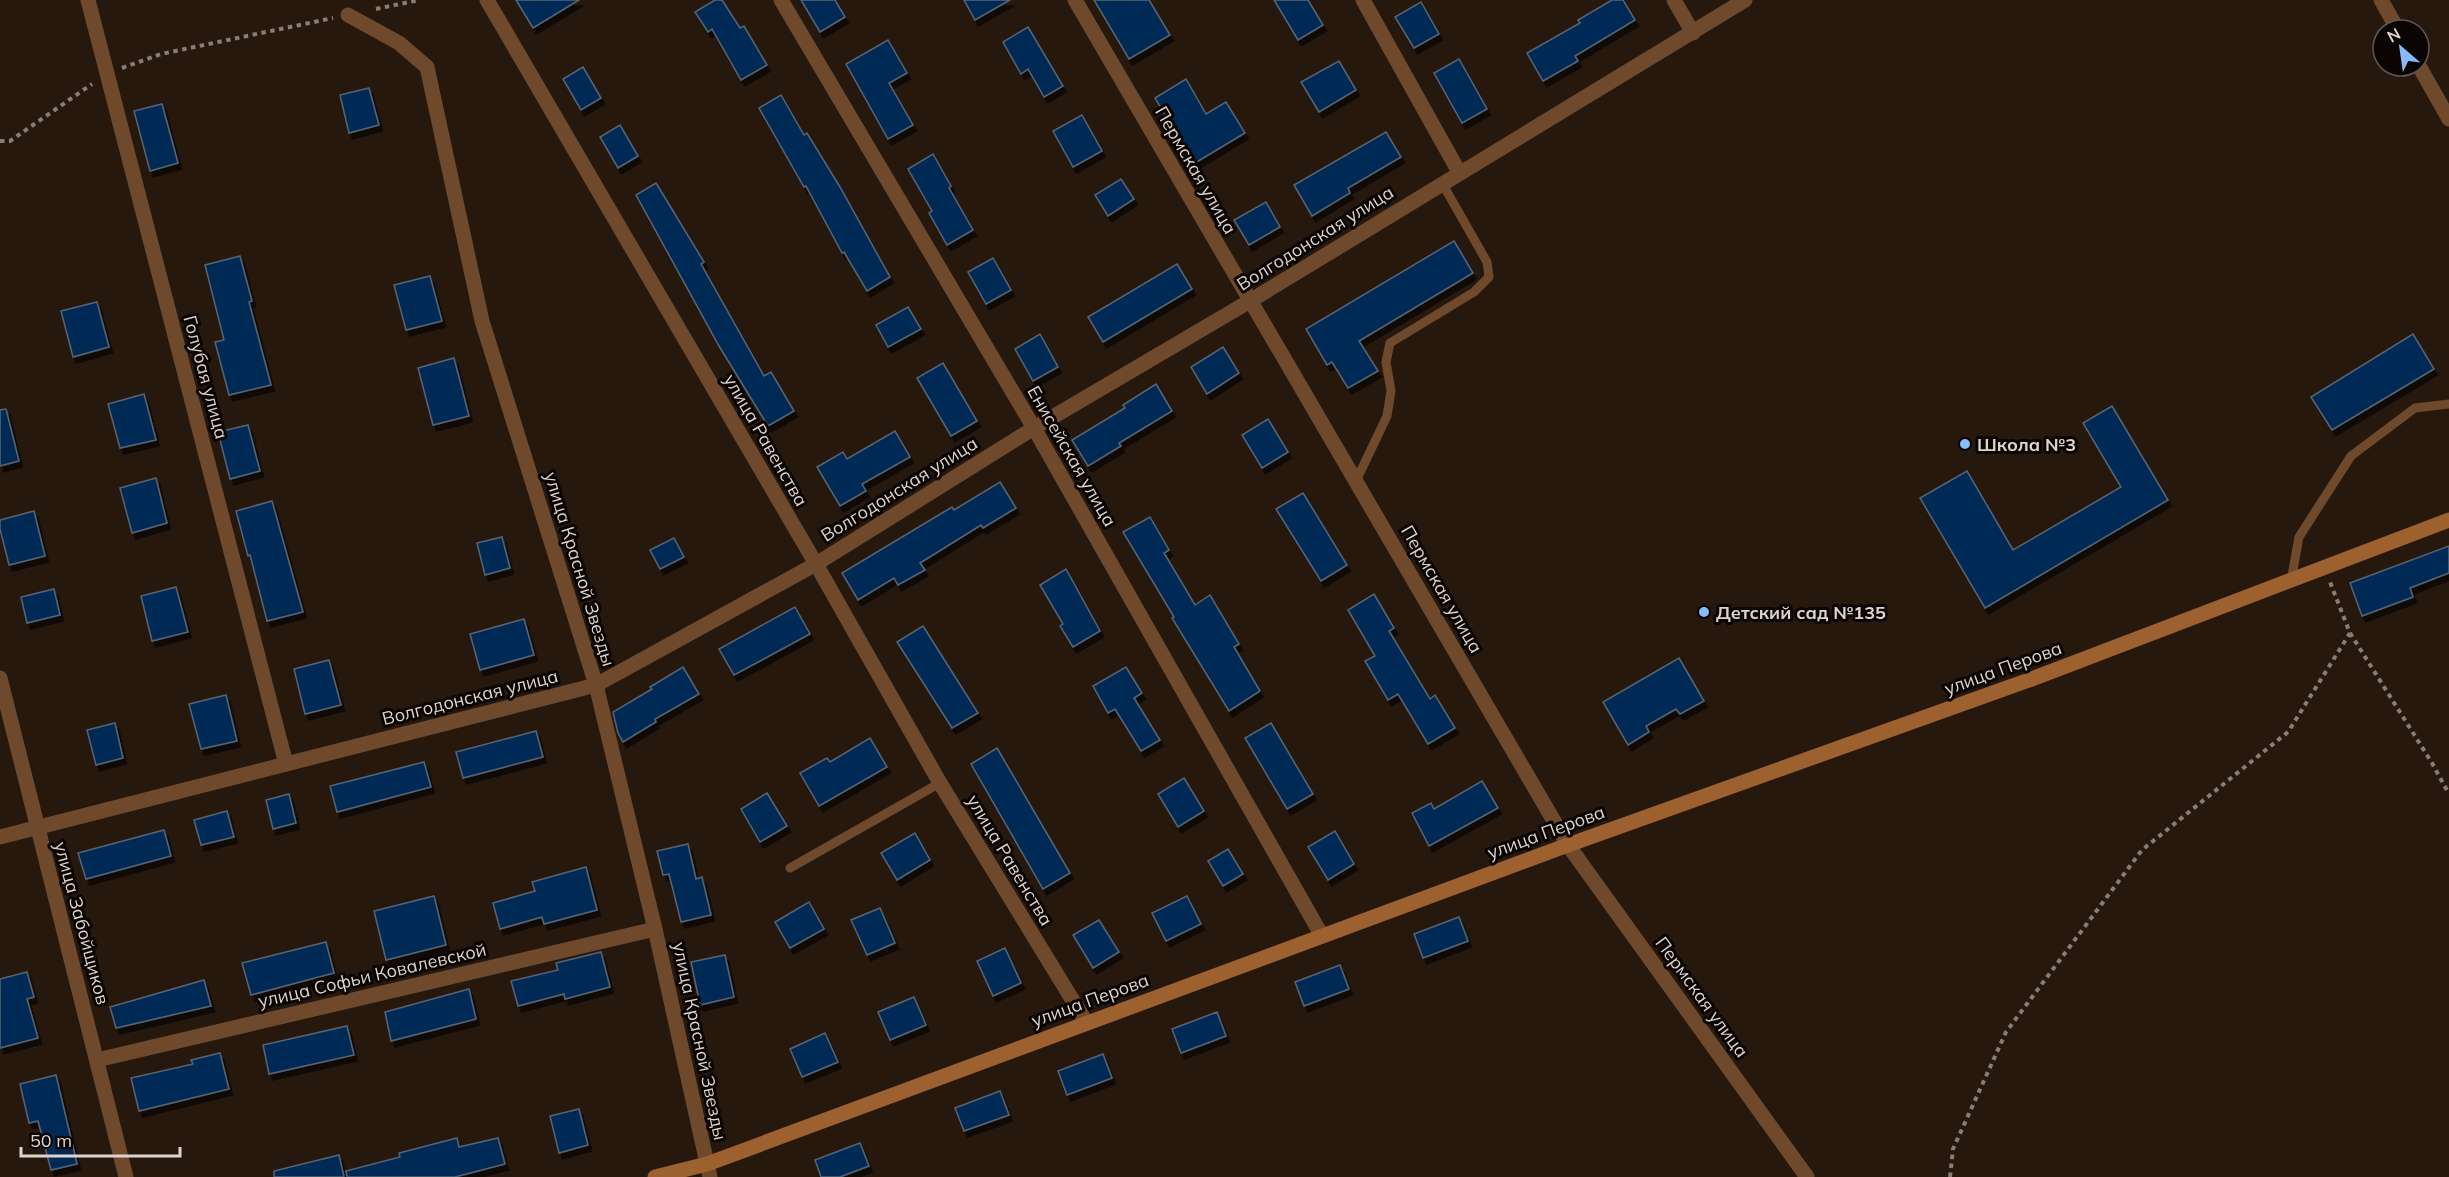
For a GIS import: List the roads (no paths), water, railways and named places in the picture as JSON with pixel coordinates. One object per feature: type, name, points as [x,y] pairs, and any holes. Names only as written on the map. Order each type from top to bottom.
[{"type":"main road","name":"улица Перова","points":[[655,1177],[708,1170],[1086,1022],[1568,844],[2029,680],[2449,520]]},
{"type":"street","name":"Голубая улица","points":[[88,0],[286,764]]},
{"type":"street","name":"улица Равенства","points":[[487,0],[816,564],[940,783],[1086,1022]]},
{"type":"street","name":"Енисейская улица","points":[[781,0],[1034,428],[1322,936]]},
{"type":"street","name":"Пермская улица","points":[[1075,0],[1568,844],[1807,1177]]},
{"type":"street","points":[[1363,0],[1459,172]]},
{"type":"street","points":[[1674,0],[1693,33]]},
{"type":"street","name":"Волгодонская улица","points":[[0,837],[596,685],[816,564],[1034,428],[1250,301],[1745,0]]},
{"type":"street","points":[[2381,0],[2391,18]]},
{"type":"street","name":"улица Красной Звезды","points":[[348,15],[399,42],[427,67],[482,321],[596,685],[655,928],[708,1170]]},
{"type":"street","points":[[2426,78],[2449,120]]},
{"type":"street","name":"улица Забойщиков","points":[[0,678],[126,1177]]},
{"type":"street","name":"улица Софьи Ковалевской","points":[[97,1060],[655,928]]},
{"type":"lane","points":[[1356,481],[1387,416],[1390,391],[1386,362],[1390,343],[1474,292],[1489,277],[1487,262],[1442,183]]},
{"type":"lane","points":[[2291,581],[2299,537],[2351,456],[2415,408],[2449,404]]},
{"type":"lane","points":[[790,868],[940,783]]},
{"type":"place","name":"Школа №3","points":[[1965,444]]},
{"type":"place","name":"Детский сад №135","points":[[1704,612]]}]
